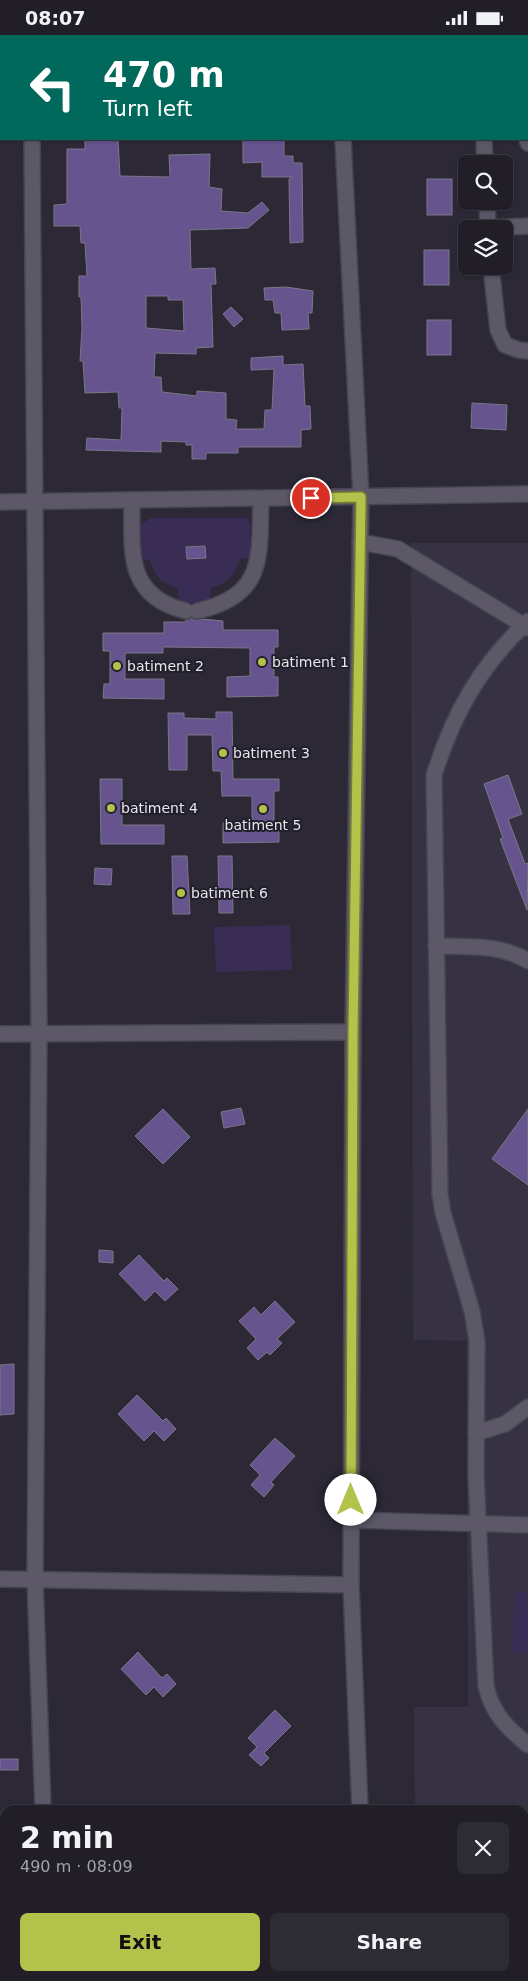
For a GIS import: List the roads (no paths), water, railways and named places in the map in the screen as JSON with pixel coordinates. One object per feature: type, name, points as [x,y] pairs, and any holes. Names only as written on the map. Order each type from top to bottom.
[{"type":"street","points":[[32,140],[37,502],[39,1034],[35,1579],[43,1805]]},
{"type":"street","points":[[343,140],[361,497],[353,1032],[351,1520],[351,1585],[360,1805]]},
{"type":"street","points":[[484,140],[485,155]]},
{"type":"street","points":[[513,227],[528,226]]},
{"type":"street","points":[[493,275],[498,330],[505,345],[519,351],[528,351]]},
{"type":"street","points":[[0,502],[528,495]]},
{"type":"street","points":[[132,501],[132,559],[136,570],[149,593],[170,607],[192,611],[233,599],[243,589],[253,573],[259,559],[260,499]]},
{"type":"street","points":[[360,542],[398,549],[526,625],[495,655],[461,705],[445,739],[434,775],[440,1194],[443,1213],[472,1311],[477,1341],[476,1433],[486,1685],[489,1701],[497,1716],[528,1745]]},
{"type":"street","points":[[436,945],[496,948],[516,954],[528,961]]},
{"type":"street","points":[[0,1034],[353,1032]]},
{"type":"street","points":[[476,1433],[505,1424],[528,1407]]},
{"type":"street","points":[[351,1520],[479,1522],[528,1525]]},
{"type":"street","points":[[0,1579],[351,1585]]},
{"type":"place","name":"batiment 1","points":[[262,662]]},
{"type":"place","name":"batiment 2","points":[[117,666]]},
{"type":"place","name":"batiment 3","points":[[223,753]]},
{"type":"place","name":"batiment 4","points":[[111,808]]},
{"type":"place","name":"batiment 5","points":[[263,809]]},
{"type":"place","name":"batiment 6","points":[[181,893]]}]
